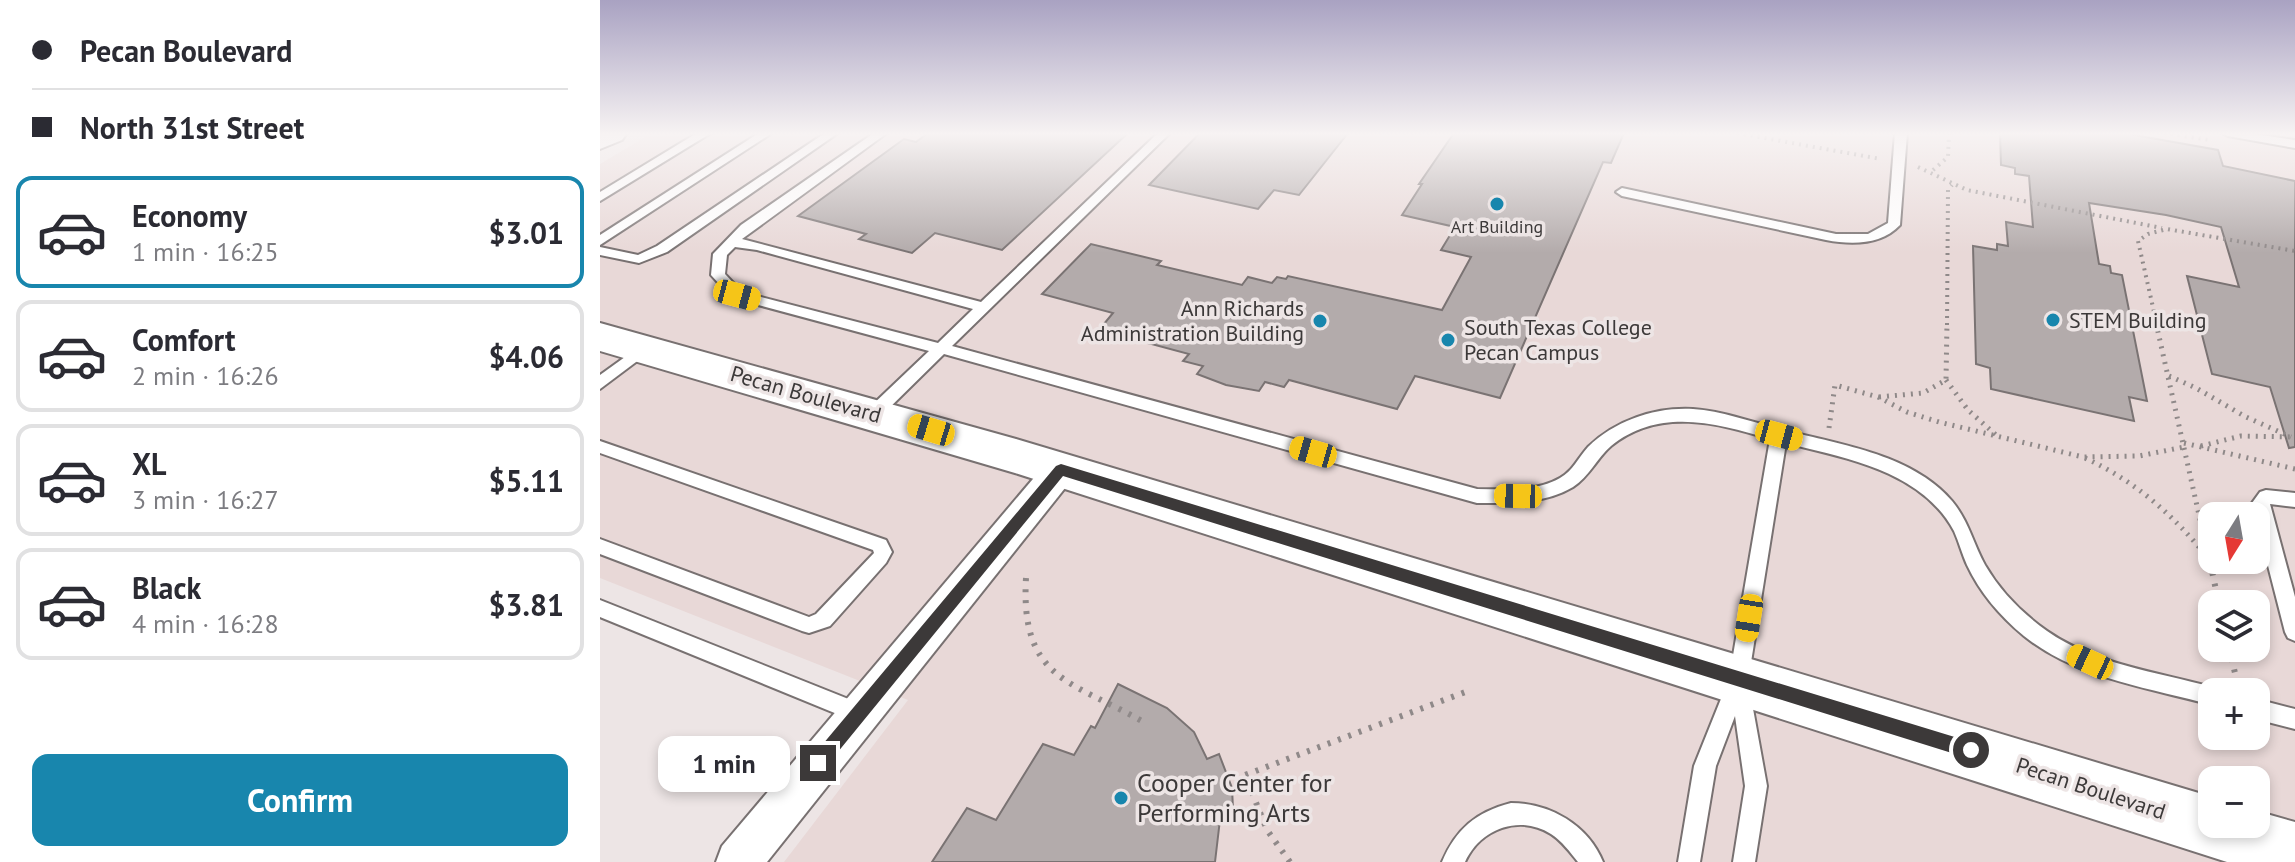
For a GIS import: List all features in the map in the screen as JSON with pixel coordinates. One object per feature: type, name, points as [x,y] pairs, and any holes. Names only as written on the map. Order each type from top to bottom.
[{"type":"main road","name":"Pecan Boulevard","points":[[600,337],[1061,469],[2295,853]]},
{"type":"street","points":[[738,862],[1061,469]]},
{"type":"lane","points":[[600,197],[639,173]]},
{"type":"lane","points":[[600,241],[704,173]]},
{"type":"lane","points":[[792,173],[720,254],[718,275],[737,295],[1477,496],[1518,496],[1551,487],[1575,477],[1592,453],[1611,436],[1641,419],[1674,416],[1710,417],[1881,462],[1915,479],[1938,498],[1959,525],[1980,572],[2009,609],[2049,643],[2090,662],[2198,692]]},
{"type":"lane","points":[[600,251],[628,259],[650,255],[806,173]]},
{"type":"lane","points":[[874,413],[1122,173]]},
{"type":"lane","points":[[1622,192],[1851,241],[1869,239],[1894,225],[1898,173]]},
{"type":"lane","points":[[732,242],[758,246],[983,307]]},
{"type":"lane","points":[[600,383],[643,349]]},
{"type":"lane","points":[[1689,862],[1705,766],[1739,679],[1779,435]]},
{"type":"lane","points":[[600,447],[880,545],[883,552],[823,620],[809,625],[600,546]]},
{"type":"lane","points":[[2295,500],[2266,497],[2261,503],[2286,568],[2295,632]]},
{"type":"lane","points":[[600,608],[859,713]]},
{"type":"lane","points":[[1739,679],[1756,786],[1744,862]]},
{"type":"lane","points":[[2270,713],[2295,719]]},
{"type":"lane","points":[[1453,862],[1458,847],[1477,827],[1500,815],[1521,813],[1555,824],[1577,842],[1592,862]]},
{"type":"path","points":[[1937,173],[1952,185],[2167,229],[2295,251]]},
{"type":"path","points":[[1952,185],[1948,190],[1946,380],[1975,419],[1998,437]]},
{"type":"path","points":[[2167,229],[2148,234],[2138,241],[2198,509]]},
{"type":"path","points":[[2169,376],[2190,381],[2201,392],[2243,415],[2293,437]]},
{"type":"path","points":[[1878,397],[1923,393],[1946,380]]},
{"type":"path","points":[[1829,429],[1835,385],[1878,397],[1907,412],[2083,457],[2146,490],[2198,546]]},
{"type":"path","points":[[2198,447],[2241,436],[2293,437]]},
{"type":"path","points":[[2083,457],[2139,456],[2184,445],[2295,469]]},
{"type":"path","points":[[1026,578],[1023,609],[1028,635],[1040,657],[1059,678],[1087,696],[1126,711],[1147,724]]},
{"type":"path","points":[[2232,662],[2235,673]]},
{"type":"path","points":[[1290,862],[1267,830],[1245,775],[1468,691]]},
{"type":"shaded area","name":"South Texas College Pecan Campus","points":[[600,173],[2295,173],[2295,862],[784,862],[908,700],[600,578]]},
{"type":"building","points":[[857,173],[1085,173],[1002,250],[935,233],[912,253],[859,239],[866,234],[798,216]]},
{"type":"building","points":[[1161,173],[1316,173],[1299,195],[1274,190],[1258,209],[1149,185]]},
{"type":"building","name":"Ann Richards Administration Building","points":[[1426,173],[1598,173],[1500,398],[1415,376],[1397,409],[1289,380],[1284,387],[1265,382],[1259,391],[1226,385],[1197,374],[1203,366],[1183,361],[1189,354],[1099,330],[1113,313],[1042,294],[1091,244],[1161,261],[1157,265],[1242,285],[1248,277],[1272,283],[1277,277],[1286,279],[1288,276],[1442,310],[1471,257],[1441,250],[1455,227],[1402,215],[1422,184],[1419,184]]},
{"type":"building","points":[[2258,173],[2295,181],[2295,447],[2289,448],[2270,387],[2212,374],[2187,276],[2239,287],[2221,227],[2166,215],[2089,203],[2099,264],[2110,266],[2111,273],[2122,275],[2147,401],[2129,397],[2134,421],[1991,389],[1990,368],[1976,364],[1973,246],[1997,250],[1997,244],[2008,246],[2006,222],[2033,227],[2029,176],[2015,174]]},
{"type":"building","name":"Cooper Center for Performing Arts","points":[[1118,684],[1167,708],[1194,732],[1207,759],[1219,754],[1232,788],[1233,809],[1221,811],[1215,862],[932,862],[967,808],[996,820],[1043,744],[1074,755],[1091,726],[1095,728]]},
{"type":"place","name":"Art Building","points":[[1497,204]]},
{"type":"place","name":"STEM Building","points":[[2053,320]]},
{"type":"place","name":"Ann Richards Administration Building","points":[[1320,321]]},
{"type":"place","name":"South Texas College Pecan Campus","points":[[1448,340]]},
{"type":"place","name":"Cooper Center for Performing Arts","points":[[1121,798]]},
{"type":"route","points":[[818,763],[1061,469],[1971,750]]}]
